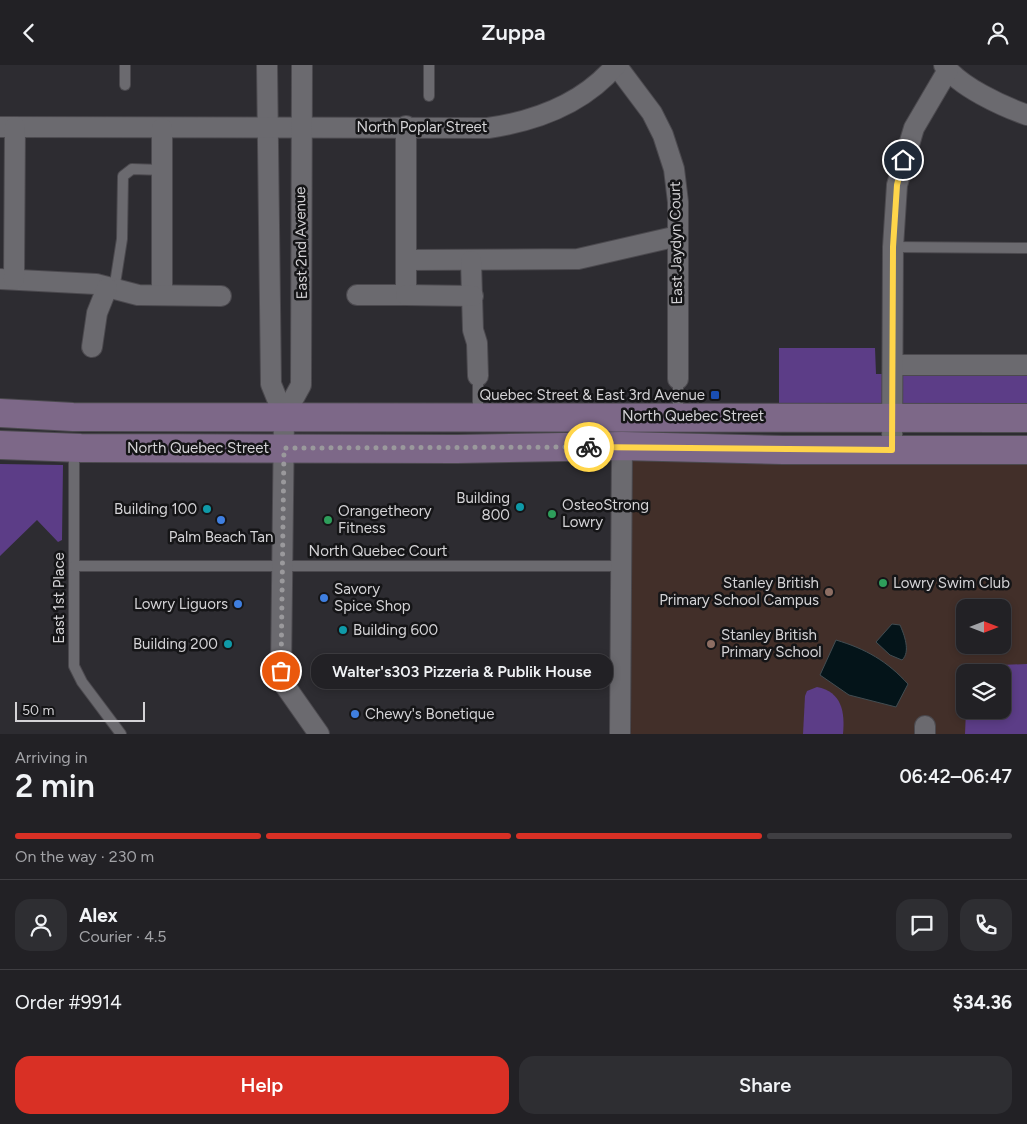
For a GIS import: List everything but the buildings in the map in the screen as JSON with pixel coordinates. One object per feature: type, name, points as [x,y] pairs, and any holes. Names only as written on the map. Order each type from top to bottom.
[{"type":"main road","name":"North Quebec Street","points":[[0,413],[73,417],[678,416],[1027,418]]},
{"type":"main road","name":"North Quebec Street","points":[[0,445],[74,448],[622,446],[1027,450]]},
{"type":"street","name":"East 2nd Avenue","points":[[267,65],[271,384],[284,416],[281,566],[282,678],[286,687],[319,734]]},
{"type":"street","name":"East 2nd Avenue","points":[[284,416],[301,385],[300,127],[302,65]]},
{"type":"street","name":"North Poplar Street","points":[[268,128],[406,126],[469,129],[520,123],[564,106],[590,89],[616,65]]},
{"type":"street","name":"East Jaydyn Court","points":[[616,65],[643,99],[663,135],[676,182],[678,379]]},
{"type":"street","points":[[892,450],[893,247],[897,185],[914,128],[946,68],[972,88],[1010,109],[1027,115]]},
{"type":"street","points":[[406,126],[406,295]]},
{"type":"street","points":[[221,296],[138,295],[85,283],[7,279],[7,127],[268,128]]},
{"type":"street","points":[[162,128],[162,295]]},
{"type":"street","points":[[406,260],[578,259],[678,236]]},
{"type":"street","points":[[471,261],[478,376]]},
{"type":"street","points":[[92,347],[97,313],[111,289]]},
{"type":"street","points":[[357,295],[472,296]]},
{"type":"street","points":[[893,365],[1027,365]]},
{"type":"street","points":[[620,734],[622,446]]},
{"type":"lane","points":[[125,65],[125,85]]},
{"type":"lane","points":[[428,96],[429,65]]},
{"type":"lane","points":[[111,289],[122,239],[123,176],[132,169],[162,170]]},
{"type":"lane","points":[[893,247],[1027,247]]},
{"type":"lane","points":[[478,376],[478,416]]},
{"type":"lane","points":[[678,379],[678,416]]},
{"type":"lane","name":"East 1st Place","points":[[74,448],[74,666],[82,682],[121,734]]},
{"type":"lane","name":"North Quebec Court","points":[[74,566],[622,566]]},
{"type":"shaded area","points":[[779,348],[875,348],[876,374],[1027,374],[1027,406],[779,406]]},
{"type":"shaded area","name":"Stanley British Primary School Campus","points":[[632,455],[1027,456],[1027,734],[631,734]]},
{"type":"shaded area","points":[[0,464],[63,465],[62,540],[58,542],[37,520],[0,556]]},
{"type":"shaded area","points":[[892,624],[900,625],[905,638],[906,652],[902,660],[890,655],[876,642]]},
{"type":"shaded area","points":[[836,640],[857,647],[884,662],[908,684],[896,707],[849,695],[820,675]]},
{"type":"shaded area","points":[[1027,664],[1027,734],[965,734],[966,719],[1011,719],[1011,665]]},
{"type":"shaded area","points":[[817,687],[832,693],[837,698],[842,711],[843,734],[803,734],[805,696],[807,691]]},
{"type":"way so far","points":[[281,671],[284,448],[457,449],[589,447]]},
{"type":"place","name":"Quebec Street & East 3rd Avenue","points":[[715,395]]},
{"type":"place","name":"Building 800","points":[[520,507]]},
{"type":"place","name":"Building 100","points":[[207,509]]},
{"type":"place","name":"OsteoStrong Lowry","points":[[552,514]]},
{"type":"place","name":"Palm Beach Tan","points":[[221,520]]},
{"type":"place","name":"Orangetheory Fitness","points":[[328,520]]},
{"type":"place","name":"Lowry Swim Club","points":[[883,583]]},
{"type":"place","name":"Stanley British Primary School Campus","points":[[829,592]]},
{"type":"place","name":"Savory Spice Shop","points":[[324,598]]},
{"type":"place","name":"Lowry Liguors","points":[[238,604]]},
{"type":"place","name":"Building 600","points":[[343,630]]},
{"type":"place","name":"Building 200","points":[[228,644]]},
{"type":"place","name":"Stanley British Primary School","points":[[711,644]]},
{"type":"place","name":"Walter's303 Pizzeria & Publik House","points":[[281,671]]},
{"type":"place","name":"Chewy's Bonetique","points":[[355,714]]},
{"type":"route","points":[[589,447],[892,450],[894,208],[903,160]]}]
